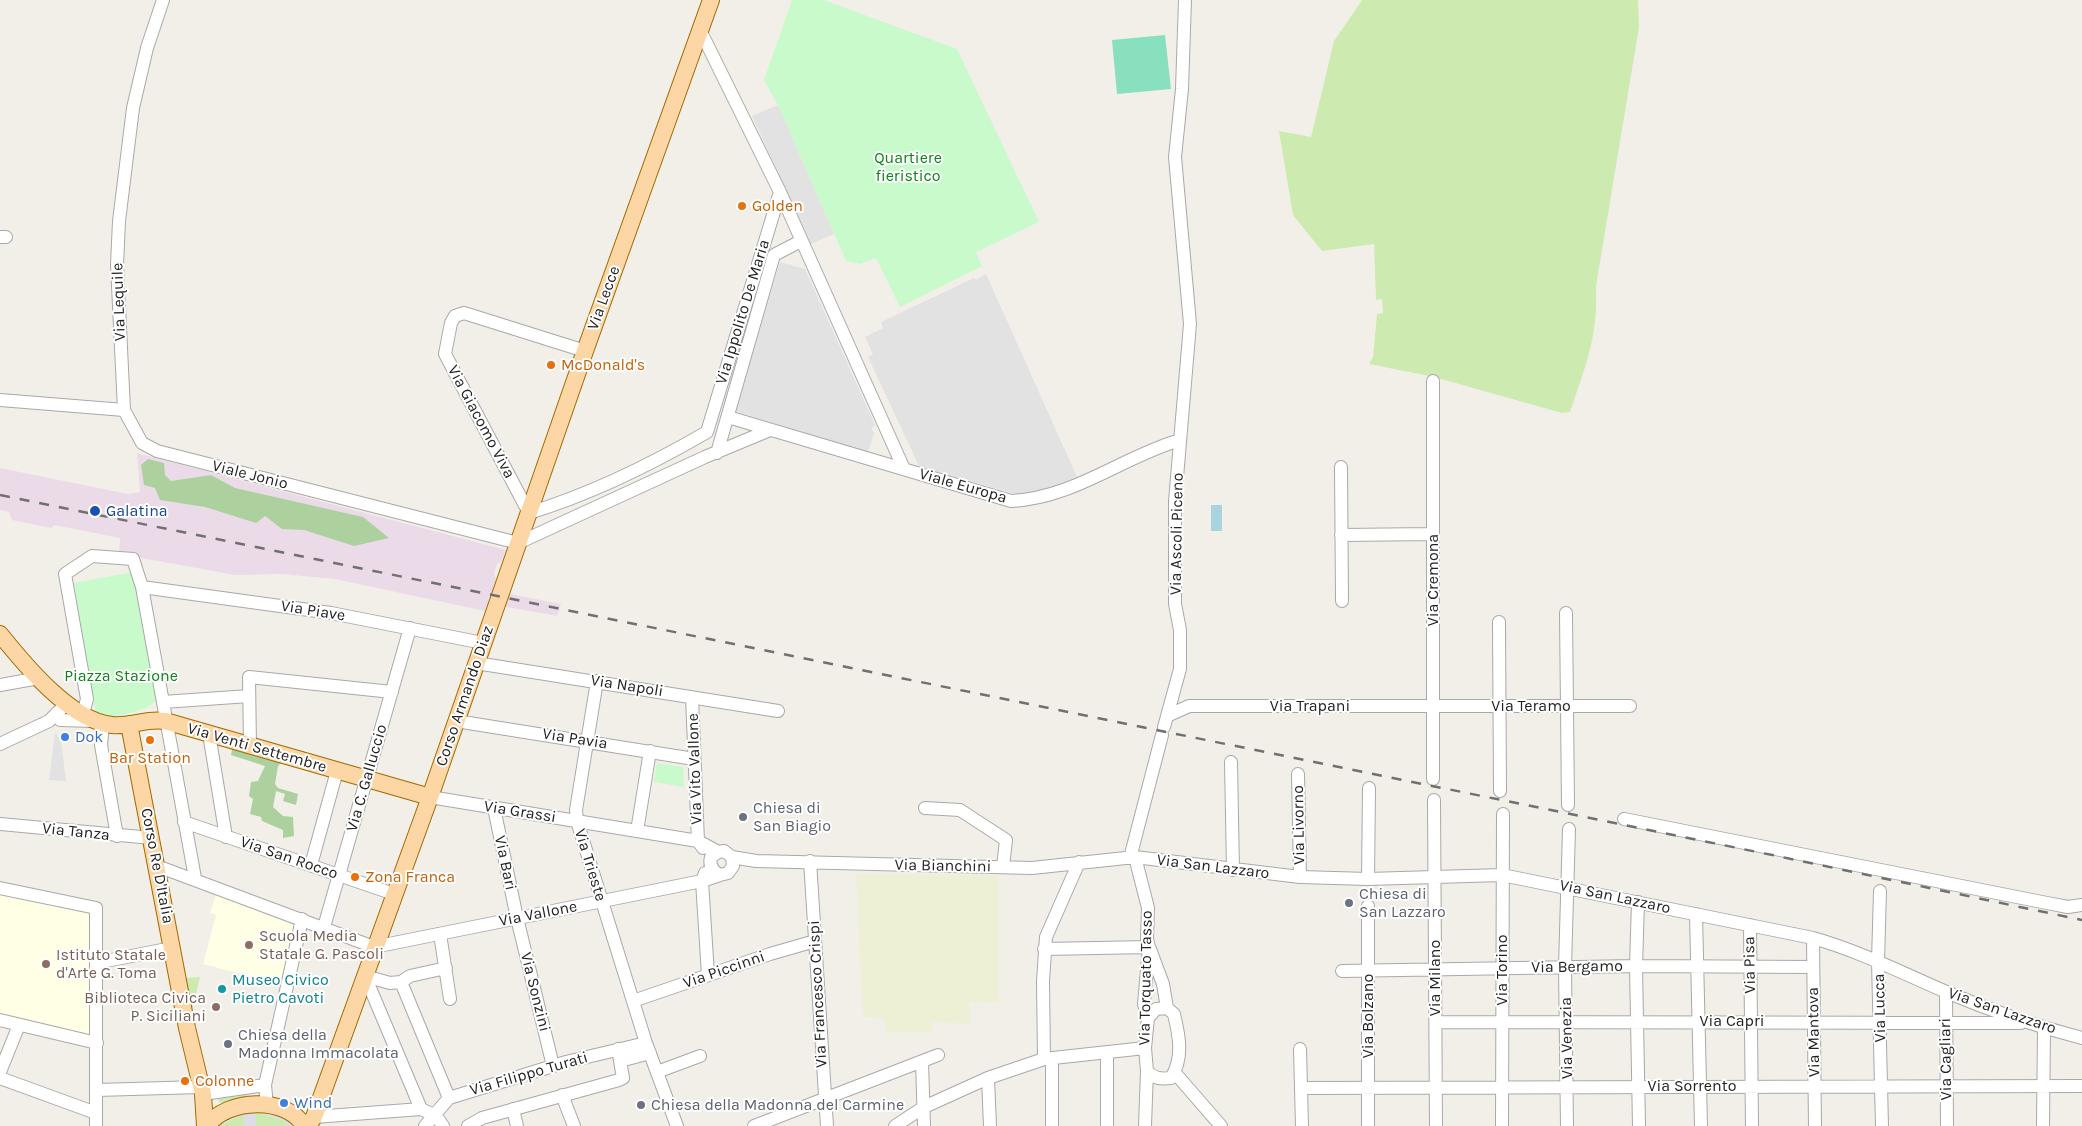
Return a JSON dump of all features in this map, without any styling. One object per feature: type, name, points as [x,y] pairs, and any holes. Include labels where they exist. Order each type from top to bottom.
[{"type":"main road","name":"Via Lecce","points":[[499,596],[711,0]]},
{"type":"main road","name":"Corso Armando Diaz","points":[[309,1123],[430,797],[499,596]]},
{"type":"main road","points":[[0,634],[39,678],[85,714]]},
{"type":"main road","name":"Via Venti Settembre","points":[[85,714],[129,724],[156,720],[165,721],[430,797]]},
{"type":"main road","name":"Corso Re D'Italia","points":[[129,724],[201,1091],[206,1126]]},
{"type":"main road","points":[[206,1126],[216,1116],[233,1107],[254,1104],[291,1114],[309,1123]]},
{"type":"street","name":"Via Lequile","points":[[124,410],[117,265],[122,194],[139,77],[163,0]]},
{"type":"street","name":"Via Ascoli Piceno","points":[[1163,731],[1177,686],[1180,669],[1180,644],[1176,604],[1175,501],[1190,324],[1175,157],[1182,89],[1185,0]]},
{"type":"street","points":[[700,30],[780,192],[904,469]]},
{"type":"street","name":"Via Ippolito De Maria","points":[[707,432],[780,192]]},
{"type":"street","name":"Via Ippolito De Maria","points":[[717,452],[774,255],[801,241]]},
{"type":"street","points":[[761,251],[774,255]]},
{"type":"street","name":"Via Giacomo Viva","points":[[529,513],[445,354],[451,323],[455,316],[464,313],[585,351]]},
{"type":"street","name":"Via Cremona","points":[[1433,381],[1433,779]]},
{"type":"street","points":[[0,400],[124,410]]},
{"type":"street","name":"Viale Jonio","points":[[124,410],[142,443],[157,451],[518,543]]},
{"type":"street","name":"Viale Europa","points":[[728,417],[1012,501],[1031,500],[1059,493],[1158,446],[1180,440]]},
{"type":"street","points":[[518,543],[717,452],[770,430]]},
{"type":"street","points":[[529,513],[557,505],[640,467],[707,432],[717,452]]},
{"type":"street","points":[[1341,467],[1342,601]]},
{"type":"street","points":[[557,505],[565,522]]},
{"type":"street","points":[[1341,535],[1433,534]]},
{"type":"street","points":[[117,836],[101,745],[85,714],[87,699],[65,574],[92,556],[133,559],[142,587],[194,878]]},
{"type":"street","name":"Via Piave","points":[[142,587],[331,613],[483,644]]},
{"type":"street","points":[[1566,613],[1568,805]]},
{"type":"street","points":[[1499,622],[1498,707],[1500,791]]},
{"type":"street","name":"Via C. Galluccio","points":[[324,928],[410,628]]},
{"type":"street","name":"Via Napoli","points":[[476,663],[778,710]]},
{"type":"street","points":[[250,746],[249,677],[392,692]]},
{"type":"street","points":[[0,684],[39,678]]},
{"type":"street","name":"Via Trieste","points":[[597,682],[576,810],[577,821],[648,1048],[677,1126]]},
{"type":"street","points":[[1177,686],[1189,706]]},
{"type":"street","points":[[163,702],[249,696]]},
{"type":"street","name":"Via Vito Vallone","points":[[692,697],[698,841]]},
{"type":"street","name":"Via Trapani","points":[[1169,715],[1189,706],[1432,707]]},
{"type":"street","name":"Via Teramo","points":[[1432,707],[1630,706]]},
{"type":"street","points":[[55,720],[85,714]]},
{"type":"street","points":[[0,744],[55,720],[85,714]]},
{"type":"street","name":"Via Pavia","points":[[456,721],[588,740],[694,759]]},
{"type":"street","name":"Via Torquato Tasso","points":[[1145,1126],[1147,1071],[1145,1048],[1148,1018],[1144,1004],[1149,947],[1147,939],[1148,908],[1132,858],[1163,731]]},
{"type":"street","points":[[209,734],[226,837]]},
{"type":"street","points":[[0,749],[12,739]]},
{"type":"street","points":[[637,832],[650,751]]},
{"type":"street","points":[[1231,762],[1233,870]]},
{"type":"street","points":[[311,866],[337,771]]},
{"type":"street","name":"Via Livorno","points":[[1298,774],[1300,877]]},
{"type":"street","points":[[1368,878],[1369,788]]},
{"type":"street","name":"Via Grassi","points":[[430,797],[698,841]]},
{"type":"street","name":"Via Milano","points":[[1434,800],[1436,1126]]},
{"type":"street","name":"Via Bari","points":[[494,808],[517,918]]},
{"type":"street","points":[[926,808],[960,810],[1006,840],[1004,867]]},
{"type":"street","name":"Via Torino","points":[[1502,1126],[1503,814]]},
{"type":"street","points":[[1624,819],[2068,907],[2082,905]]},
{"type":"street","name":"Via San Rocco","points":[[184,822],[394,894]]},
{"type":"street","name":"Via Tanza","points":[[0,824],[152,838]]},
{"type":"street","name":"Via Venezia","points":[[1567,1126],[1568,1086],[1565,967],[1569,829]]},
{"type":"street","points":[[698,841],[713,859],[716,873],[726,872],[733,866],[732,857]]},
{"type":"street","points":[[708,975],[702,881],[713,859],[729,853],[732,857],[756,861]]},
{"type":"street","name":"Via Bianchini","points":[[756,861],[1032,868],[1132,858]]},
{"type":"street","name":"Via San Lazzaro","points":[[1132,858],[1300,877],[1368,878],[1502,875],[1813,938],[1846,948],[1946,992],[2028,1023],[2082,1038]]},
{"type":"street","name":"Via Vallone","points":[[374,947],[702,881],[756,861]]},
{"type":"street","name":"Via Francesco Crispi","points":[[810,861],[827,1126]]},
{"type":"street","points":[[1052,1126],[1044,949],[1046,937],[1080,862]]},
{"type":"street","points":[[157,866],[194,878],[374,947]]},
{"type":"street","points":[[0,888],[96,908],[96,1120],[0,1078]]},
{"type":"street","name":"Via Lucca","points":[[1880,891],[1878,961],[1882,1126]]},
{"type":"street","points":[[1638,902],[1636,966],[1638,1126]]},
{"type":"street","name":"Via Bolzano","points":[[1368,906],[1368,1126]]},
{"type":"street","points":[[1696,914],[1700,1126]]},
{"type":"street","name":"Via Sonzini","points":[[517,918],[553,1066]]},
{"type":"street","points":[[267,1106],[265,1086],[302,919]]},
{"type":"street","name":"Via Pisa","points":[[1750,925],[1752,1126]]},
{"type":"street","points":[[440,934],[450,999]]},
{"type":"street","name":"Via Mantova","points":[[1813,938],[1815,1126]]},
{"type":"street","name":"Via Piccinni","points":[[633,1001],[815,941]]},
{"type":"street","points":[[1044,949],[1149,947],[1163,984],[1167,1008],[1174,1014],[1178,1032],[1179,1061],[1172,1078],[1152,1077],[1147,1071]]},
{"type":"street","points":[[96,963],[172,948]]},
{"type":"street","name":"Via Bergamo","points":[[1342,971],[1636,966],[1813,967]]},
{"type":"street","points":[[365,976],[390,983],[401,982],[410,976],[446,968]]},
{"type":"street","points":[[365,976],[421,1109],[440,1121]]},
{"type":"street","points":[[401,982],[449,1098]]},
{"type":"street","name":"Via Cagliari","points":[[1946,992],[1947,1126]]},
{"type":"street","points":[[1148,1018],[1156,1009],[1167,1008]]},
{"type":"street","points":[[0,1020],[97,1043]]},
{"type":"street","name":"Via Capri","points":[[1436,1022],[1751,1021],[2028,1023]]},
{"type":"street","points":[[0,1072],[19,1025]]},
{"type":"street","points":[[2043,1126],[2044,1028]]},
{"type":"street","name":"Via Filippo Turati","points":[[425,1126],[440,1121],[449,1098],[553,1066],[648,1048]]},
{"type":"street","points":[[895,1126],[924,1107],[988,1078],[1048,1060],[1145,1048]]},
{"type":"street","points":[[1300,1049],[1302,1126]]},
{"type":"street","points":[[1107,1053],[1107,1126]]},
{"type":"street","points":[[468,1126],[482,1118],[619,1080],[623,1078],[619,1055]]},
{"type":"street","points":[[754,1126],[938,1055]]},
{"type":"street","points":[[657,1072],[700,1056]]},
{"type":"street","points":[[922,1062],[924,1126]]},
{"type":"street","points":[[1175,1072],[1221,1126]]},
{"type":"street","points":[[988,1078],[990,1126]]},
{"type":"street","points":[[97,1090],[201,1091],[265,1086]]},
{"type":"street","name":"Via Sorrento","points":[[1302,1088],[2082,1086]]},
{"type":"street","points":[[562,1095],[574,1126]]},
{"type":"street","points":[[309,1123],[421,1109]]},
{"type":"street","points":[[513,1109],[517,1126]]},
{"type":"shaded area","points":[[778,105],[834,234],[811,244],[752,116]]},
{"type":"shaded area","points":[[780,262],[805,269],[875,425],[871,428],[874,433],[868,452],[735,411]]},
{"type":"shaded area","points":[[986,274],[1077,477],[1054,487],[1019,495],[919,466],[868,357],[873,354],[865,337],[883,328],[881,322]]},
{"type":"shaded area","points":[[137,453],[506,550],[501,562],[497,564],[494,574],[497,581],[493,588],[495,591],[561,604],[557,616],[502,606],[502,603],[489,601],[485,611],[335,579],[282,574],[235,575],[119,554],[120,538],[54,525],[51,528],[12,520],[9,512],[0,510],[0,468],[128,494],[140,492]]},
{"type":"shaded area","points":[[55,733],[61,740],[66,781],[49,780]]},
{"type":"shaded area","points":[[856,874],[999,875],[999,1003],[969,1002],[970,1024],[932,1022],[932,1032],[886,1032],[884,1018],[863,1017]]},
{"type":"shaded area","name":"Istituto Statale d'Arte G. Toma","points":[[0,894],[91,914],[92,1033],[89,1036],[0,1014]]},
{"type":"shaded area","name":"Scuola Media Statale G. Pascoli","points":[[216,895],[294,925],[280,984],[203,964],[216,915],[210,913]]},
{"type":"shaded area","points":[[244,1109],[283,1116],[293,1126],[286,1126],[286,1121],[256,1112],[256,1126],[244,1126],[243,1114],[219,1124]]},
{"type":"green space","name":"Quartiere fieristico","points":[[792,0],[824,0],[957,49],[1039,222],[976,252],[982,266],[900,307],[876,258],[860,264],[846,261],[778,105],[764,80]]},
{"type":"green space","points":[[1362,0],[1638,0],[1639,27],[1596,286],[1593,336],[1586,365],[1570,412],[1562,413],[1434,377],[1369,364],[1373,357],[1377,314],[1383,313],[1382,299],[1376,300],[1374,244],[1322,251],[1293,215],[1279,131],[1311,137],[1334,41]]},
{"type":"green space","points":[[1165,35],[1171,89],[1117,94],[1112,40]]},
{"type":"green space","points":[[148,459],[164,463],[165,475],[171,481],[211,475],[235,488],[363,517],[389,538],[354,546],[304,530],[282,529],[265,516],[256,523],[205,507],[160,500],[155,488],[144,485],[141,465]]},
{"type":"green space","name":"Piazza Stazione","points":[[133,572],[157,700],[146,708],[128,714],[96,715],[74,583]]},
{"type":"green space","points":[[232,749],[282,762],[278,766],[275,784],[278,788],[298,794],[296,805],[283,801],[285,794],[276,791],[273,807],[283,816],[293,817],[294,836],[283,838],[283,830],[262,821],[261,817],[250,814],[253,799],[249,796],[251,782],[258,781],[265,766],[231,755]]},
{"type":"green space","points":[[657,763],[683,767],[684,787],[654,782]]},
{"type":"green space","points":[[200,977],[192,1011],[186,978]]},
{"type":"green space","points":[[247,1093],[247,1099],[221,1103],[217,1099],[218,1096]]},
{"type":"green space","points":[[255,1112],[286,1121],[286,1126],[256,1126]]},
{"type":"green space","points":[[244,1114],[244,1126],[217,1126]]},
{"type":"water","points":[[1211,505],[1222,505],[1222,531],[1211,531]]},
{"type":"railway","points":[[0,495],[1777,856],[2082,920]]},
{"type":"place","name":"Golden","points":[[742,206]]},
{"type":"place","name":"McDonald's","points":[[551,365]]},
{"type":"place","name":"Galatina","points":[[95,511]]},
{"type":"place","name":"Dok","points":[[65,737]]},
{"type":"place","name":"Bar Station","points":[[150,740]]},
{"type":"place","name":"Chiesa di San Biagio","points":[[743,817]]},
{"type":"place","name":"Zona Franca","points":[[355,877]]},
{"type":"place","name":"Chiesa di San Lazzaro","points":[[1349,903]]},
{"type":"place","name":"Scuola Media Statale G. Pascoli","points":[[249,945]]},
{"type":"place","name":"Istituto Statale d'Arte G. Toma","points":[[46,964]]},
{"type":"place","name":"Museo Civico Pietro Cavoti","points":[[222,989]]},
{"type":"place","name":"Biblioteca Civica P. Siciliani","points":[[216,1007]]},
{"type":"place","name":"Chiesa della Madonna Immacolata","points":[[228,1044]]},
{"type":"place","name":"Colonne","points":[[185,1081]]},
{"type":"place","name":"Wind","points":[[284,1103]]},
{"type":"place","name":"Chiesa della Madonna del Carmine","points":[[641,1105]]}]
